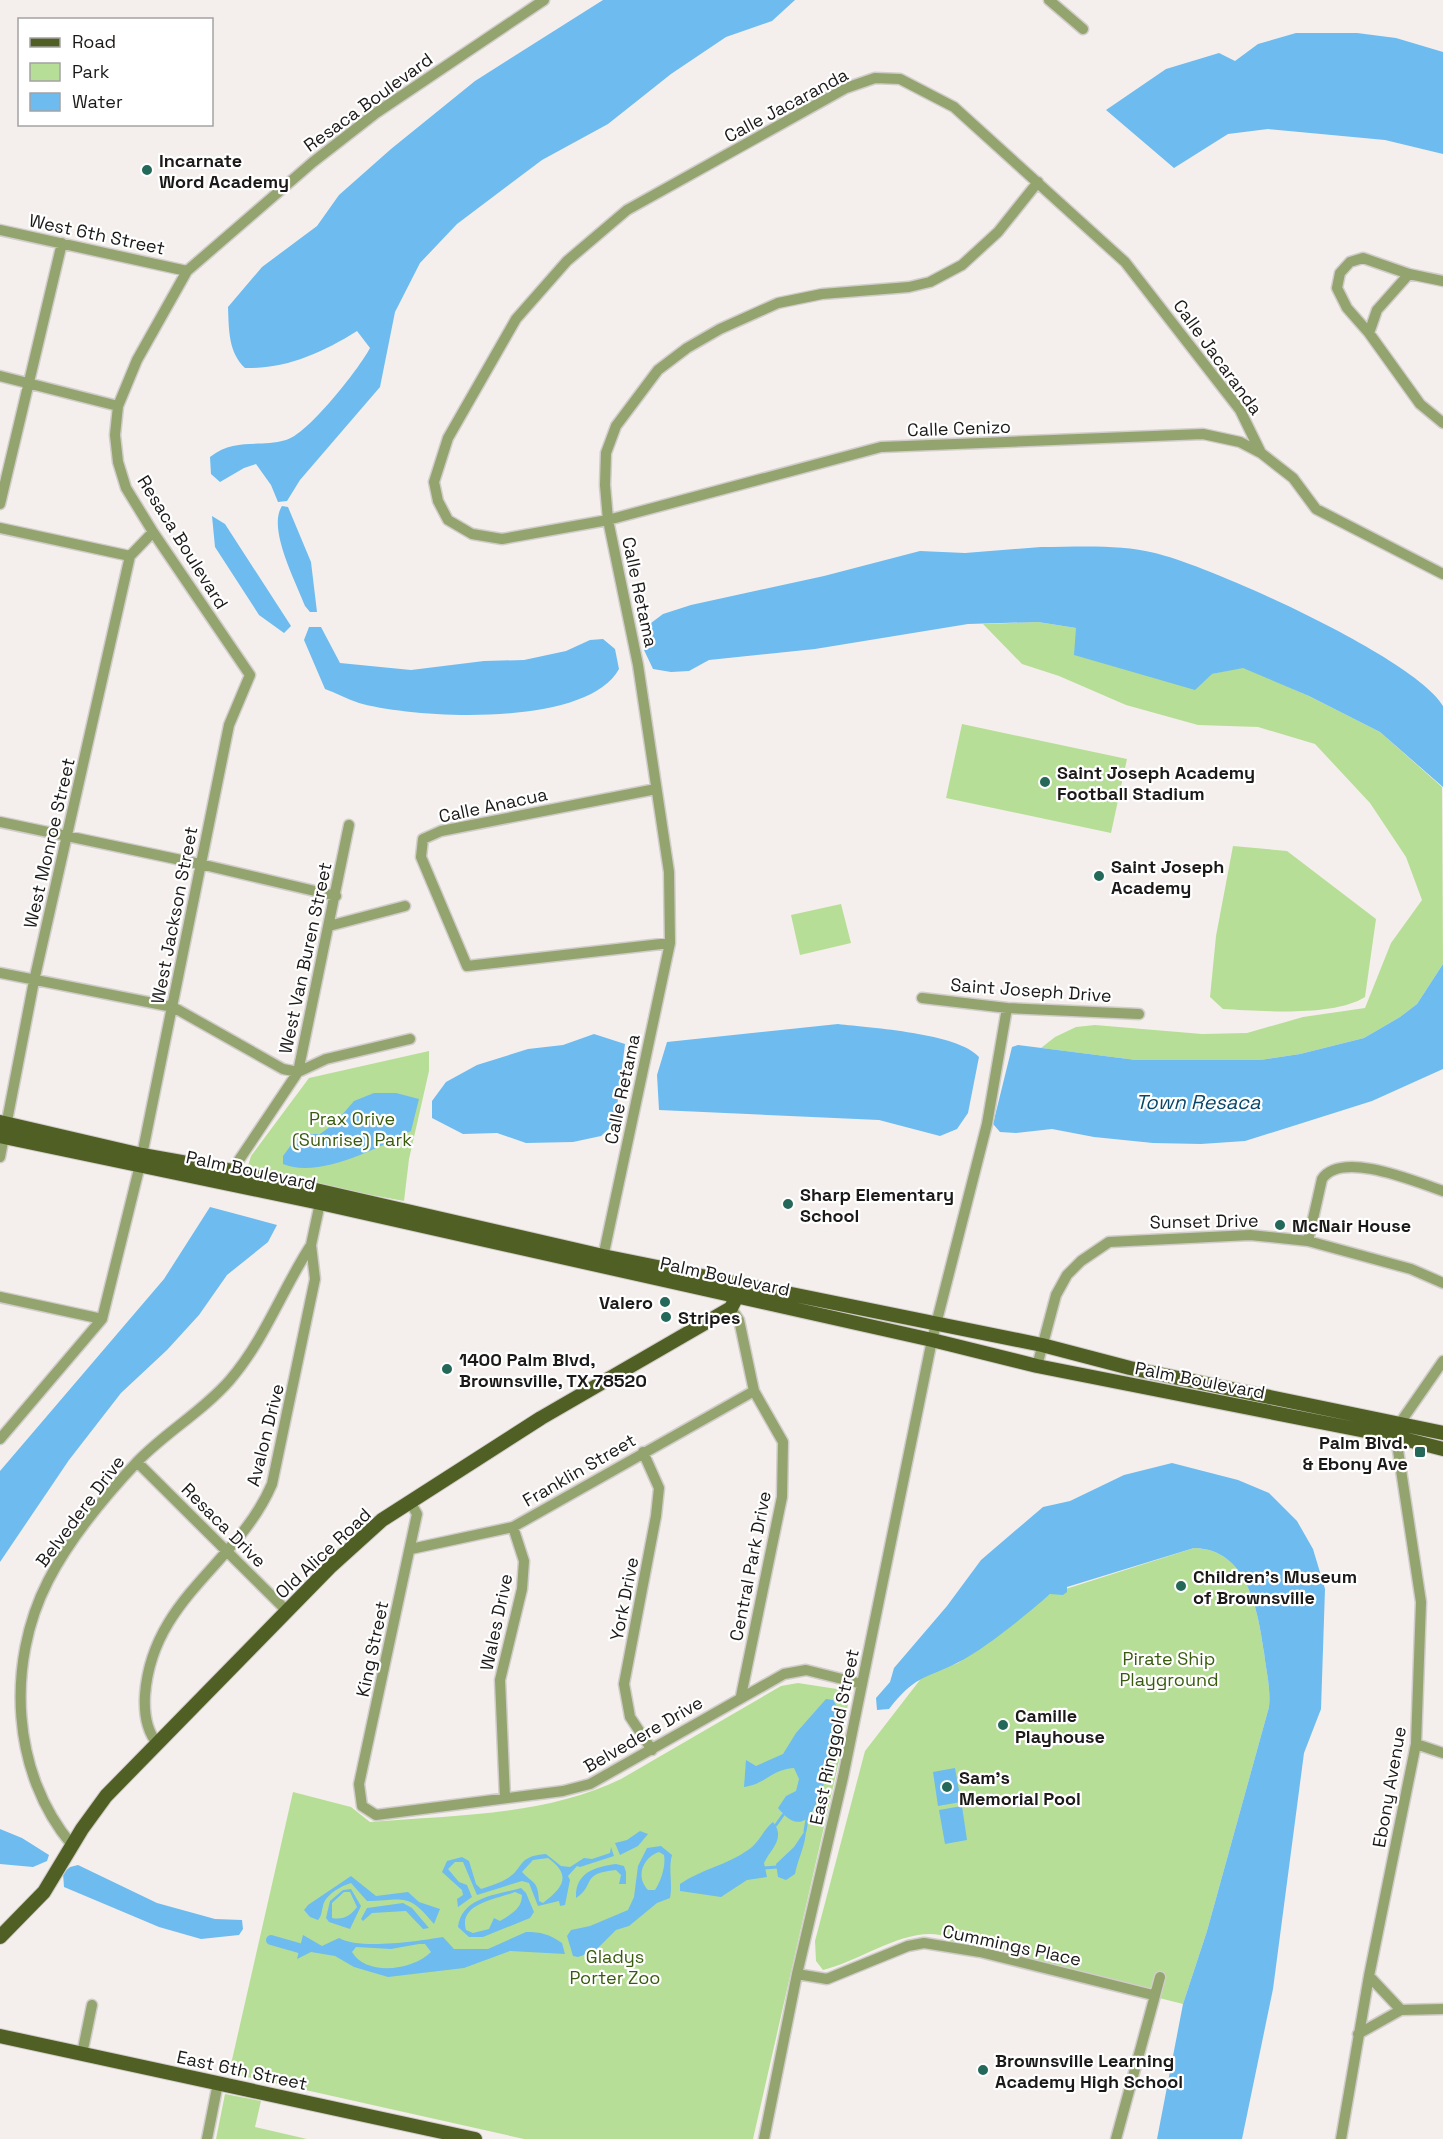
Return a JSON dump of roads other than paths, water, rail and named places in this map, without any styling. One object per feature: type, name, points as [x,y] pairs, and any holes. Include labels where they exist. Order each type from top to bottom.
[{"type":"main road","name":"Palm Boulevard","points":[[2,1130],[141,1160],[224,1184],[602,1262],[736,1281],[1042,1345],[1130,1368],[1443,1433]]},
{"type":"main road","name":"Palm Boulevard","points":[[141,1160],[232,1171],[602,1262],[734,1302],[932,1340],[1037,1366],[1396,1437],[1443,1449]]},
{"type":"main road","points":[[734,1302],[736,1281]]},
{"type":"main road","name":"Old Alice Road","points":[[0,1937],[44,1892],[72,1845],[106,1796],[357,1540],[410,1502],[541,1418],[734,1302]]},
{"type":"main road","name":"East 6th Street","points":[[0,2036],[476,2139]]},
{"type":"street","name":"Resaca Boulevard","points":[[250,675],[153,532],[126,488],[118,462],[115,435],[118,406],[137,360],[187,271],[313,162],[376,113],[544,0]]},
{"type":"street","points":[[1049,0],[1083,29]]},
{"type":"street","name":"Calle Jacaranda","points":[[448,520],[438,501],[434,482],[448,438],[475,387],[516,319],[567,261],[627,210],[846,88],[875,78],[900,79],[954,106],[1125,262],[1157,300],[1240,410],[1261,453]]},
{"type":"street","name":"Calle Retama","points":[[602,1262],[670,944],[669,872],[657,789],[638,665],[608,520],[605,485],[606,453],[615,426],[658,370],[687,348],[720,329],[778,303],[822,294],[889,290],[930,282],[962,265],[998,232],[1038,182]]},
{"type":"street","name":"West 6th Street","points":[[0,230],[187,271]]},
{"type":"street","points":[[0,504],[62,243]]},
{"type":"street","points":[[1443,281],[1408,274],[1363,258],[1350,262],[1340,273],[1337,288],[1347,308],[1369,333],[1420,404],[1443,423]]},
{"type":"street","points":[[1369,333],[1377,310],[1408,274]]},
{"type":"street","points":[[0,376],[29,381],[118,406]]},
{"type":"street","name":"Calle Cenizo","points":[[448,520],[472,534],[502,539],[608,520],[881,447],[1203,434],[1240,442],[1261,453],[1293,478],[1316,509],[1443,574]]},
{"type":"street","points":[[0,528],[130,556],[153,532]]},
{"type":"street","name":"West Monroe Street","points":[[0,1157],[2,1130],[34,981],[130,556]]},
{"type":"street","name":"West Jackson Street","points":[[102,1319],[141,1160],[229,725],[250,675]]},
{"type":"street","name":"Calle Anacua","points":[[657,789],[441,831],[423,839],[422,857],[467,966],[670,944]]},
{"type":"street","points":[[0,822],[200,864],[336,896]]},
{"type":"street","name":"West Van Buren Street","points":[[224,1184],[298,1072],[350,825]]},
{"type":"street","points":[[329,926],[405,906]]},
{"type":"street","points":[[0,973],[173,1007],[283,1069],[298,1072],[326,1059],[410,1039]]},
{"type":"street","name":"Saint Joseph Drive","points":[[922,998],[1007,1008],[1138,1014]]},
{"type":"street","name":"East Ringgold Street","points":[[764,2139],[797,1974],[862,1684],[932,1340],[938,1324],[987,1124],[1007,1008]]},
{"type":"street","points":[[1308,1241],[1322,1179],[1327,1172],[1335,1168],[1348,1166],[1385,1172],[1443,1191]]},
{"type":"street","name":"Avalon Drive","points":[[157,1743],[151,1737],[144,1702],[146,1678],[155,1649],[170,1620],[191,1590],[251,1524],[263,1506],[272,1484],[315,1279],[311,1245],[320,1203]]},
{"type":"street","name":"Sunset Drive","points":[[1037,1366],[1056,1295],[1067,1275],[1109,1242],[1250,1235],[1308,1241],[1411,1269],[1443,1283]]},
{"type":"street","name":"Belvedere Drive","points":[[72,1845],[46,1805],[26,1756],[21,1722],[20,1675],[35,1613],[49,1580],[77,1537],[137,1462],[229,1381],[263,1336],[294,1270],[311,1245]]},
{"type":"street","points":[[0,1297],[102,1319],[0,1439]]},
{"type":"street","name":"Central Park Drive","points":[[734,1302],[754,1391],[783,1442],[782,1497],[741,1696]]},
{"type":"street","points":[[1396,1437],[1400,1423],[1443,1361]]},
{"type":"street","name":"Franklin Street","points":[[411,1549],[513,1527],[754,1391]]},
{"type":"street","name":"Ebony Avenue","points":[[1341,2139],[1369,1976],[1416,1744],[1421,1602],[1396,1437]]},
{"type":"street","name":"York Drive","points":[[643,1452],[659,1488],[656,1516],[624,1684],[630,1717],[652,1750]]},
{"type":"street","name":"Resaca Drive","points":[[137,1462],[287,1611]]},
{"type":"street","name":"King Street","points":[[362,1806],[358,1784],[417,1514],[410,1502]]},
{"type":"street","name":"Wales Drive","points":[[505,1798],[500,1680],[522,1589],[524,1561],[513,1527]]},
{"type":"street","name":"Belvedere Drive","points":[[362,1806],[376,1815],[563,1791],[591,1784],[741,1696],[784,1674],[806,1670],[862,1684]]},
{"type":"street","points":[[1416,1744],[1443,1753]]},
{"type":"street","name":"Cummings Place","points":[[797,1974],[818,1979],[835,1977],[908,1946],[924,1943],[980,1952],[1153,1995]]},
{"type":"street","points":[[1369,1976],[1401,2010]]},
{"type":"street","points":[[1116,2139],[1153,1995],[1160,1977]]},
{"type":"street","points":[[82,2054],[92,2005]]},
{"type":"street","points":[[1358,2034],[1401,2010],[1443,2009]]},
{"type":"street","points":[[207,2139],[218,2083]]},
{"type":"water","points":[[603,0],[795,0],[772,21],[726,37],[671,74],[608,124],[542,160],[457,224],[420,263],[395,312],[380,387],[300,480],[287,501],[278,502],[271,485],[256,464],[220,482],[211,474],[210,457],[228,447],[276,442],[295,435],[332,400],[370,348],[357,331],[317,353],[289,363],[245,368],[239,362],[232,347],[228,307],[262,267],[317,226],[339,195],[391,149],[475,81]]},
{"type":"water","points":[[1296,33],[1357,33],[1396,38],[1443,52],[1443,154],[1385,140],[1268,129],[1228,134],[1174,168],[1106,110],[1166,69],[1219,53],[1235,61],[1258,44]]},
{"type":"water","points":[[282,506],[288,507],[311,562],[317,612],[310,612],[305,606],[284,555],[278,528],[278,516]]},
{"type":"water","points":[[212,516],[225,524],[291,626],[284,633],[259,615],[215,547]]},
{"type":"water","points":[[1041,547],[1113,547],[1155,553],[1221,576],[1355,640],[1425,686],[1443,706],[1443,787],[1380,732],[1309,696],[1243,668],[1212,674],[1195,690],[1074,655],[1076,628],[1038,622],[968,624],[815,649],[709,660],[689,671],[671,672],[653,669],[644,650],[647,626],[663,614],[691,605],[824,576],[920,551],[965,553]]},
{"type":"water","points":[[309,627],[321,627],[340,663],[411,670],[484,661],[524,660],[566,651],[590,640],[603,639],[615,649],[619,669],[601,688],[573,701],[538,710],[458,715],[385,709],[359,703],[325,689],[304,640]]},
{"type":"water","name":"Town Resaca","points":[[1443,964],[1443,1069],[1372,1101],[1245,1141],[1201,1144],[1153,1143],[1094,1137],[1052,1129],[1016,1133],[1000,1132],[993,1124],[1012,1047],[1018,1045],[1136,1060],[1260,1060],[1300,1054],[1364,1038],[1400,1017],[1417,1004]]},
{"type":"water","points":[[838,1024],[934,1037],[953,1042],[979,1057],[968,1113],[957,1129],[940,1136],[879,1120],[659,1110],[657,1075],[667,1042]]},
{"type":"water","points":[[594,1034],[625,1044],[615,1123],[601,1136],[573,1142],[526,1143],[497,1133],[463,1134],[432,1118],[432,1101],[446,1082],[477,1065],[528,1049],[563,1045]]},
{"type":"water","points":[[374,1093],[396,1093],[419,1099],[411,1131],[365,1153],[330,1165],[297,1168],[283,1164],[283,1156],[294,1141],[310,1134],[320,1134],[335,1123],[354,1101]]},
{"type":"water","points":[[210,1207],[277,1225],[268,1242],[227,1275],[199,1315],[167,1350],[121,1393],[69,1460],[0,1562],[0,1471],[164,1279]]},
{"type":"water","points":[[1172,1463],[1238,1480],[1269,1493],[1297,1521],[1313,1549],[1325,1589],[1321,1709],[1304,1753],[1273,1989],[1242,2139],[1157,2139],[1183,2004],[1207,1931],[1269,1707],[1268,1680],[1258,1619],[1247,1585],[1238,1571],[1227,1559],[1212,1551],[1194,1548],[1067,1587],[1067,1592],[1063,1595],[1050,1594],[1005,1631],[968,1657],[913,1684],[889,1709],[877,1710],[876,1698],[890,1682],[894,1668],[947,1606],[981,1560],[1043,1507],[1070,1501],[1124,1475]]},
{"type":"water","points":[[826,1699],[833,1700],[838,1712],[836,1736],[828,1770],[811,1814],[801,1822],[793,1821],[778,1808],[786,1796],[796,1791],[799,1779],[794,1768],[780,1771],[758,1783],[744,1787],[746,1760],[756,1766],[783,1754],[796,1733]]},
{"type":"water","name":"Sam's Memorial Pool","points":[[955,1768],[961,1802],[938,1806],[933,1772]]},
{"type":"water","name":"Sam's Memorial Pool","points":[[962,1806],[967,1840],[945,1844],[939,1810]]},
{"type":"water","points":[[773,1822],[777,1828],[778,1838],[764,1863],[767,1877],[747,1880],[721,1897],[680,1891],[680,1884],[688,1879],[732,1860],[748,1850]]},
{"type":"water","points":[[0,1829],[22,1838],[49,1855],[47,1861],[33,1867],[0,1864]]},
{"type":"water","points":[[806,1829],[805,1841],[795,1874],[786,1880],[778,1877],[776,1864],[794,1847]]},
{"type":"water","points":[[640,1831],[648,1834],[638,1846],[620,1855],[615,1843],[627,1840]]},
{"type":"water","points":[[661,1846],[672,1855],[670,1898],[657,1903],[629,1926],[616,1930],[595,1951],[578,1957],[573,1956],[567,1936],[571,1930],[590,1926],[628,1910],[634,1897],[638,1866],[647,1848]],"holes":[[[659,1852],[664,1855],[664,1869],[659,1882],[655,1890],[648,1890],[642,1879],[645,1863]]]},
{"type":"water","points":[[611,1847],[614,1856],[577,1866],[568,1876],[570,1880],[565,1905],[560,1906],[559,1901],[538,1906],[529,1883],[522,1881],[477,1895],[463,1862],[455,1862],[448,1869],[459,1882],[467,1885],[472,1897],[458,1907],[457,1899],[463,1895],[462,1890],[442,1872],[447,1861],[462,1857],[469,1861],[476,1884],[481,1889],[508,1878],[525,1860],[537,1855],[546,1854],[561,1866],[570,1867],[584,1858],[592,1859],[610,1853]],"holes":[[[548,1858],[556,1864],[562,1876],[562,1882],[560,1887],[543,1903],[539,1901],[534,1883],[522,1872],[533,1860]]]},
{"type":"water","points":[[616,1864],[624,1866],[626,1884],[619,1884],[621,1875],[616,1870],[597,1874],[576,1898],[582,1877],[593,1869]]},
{"type":"water","points":[[78,1865],[157,1903],[215,1919],[242,1920],[243,1929],[239,1935],[201,1939],[159,1927],[64,1887],[63,1873],[70,1867]]},
{"type":"water","points":[[351,1876],[376,1896],[408,1892],[419,1902],[440,1909],[434,1924],[411,1902],[398,1899],[367,1901],[351,1883],[338,1889],[327,1898],[318,1920],[310,1917],[304,1910]]},
{"type":"water","points":[[521,1888],[526,1893],[534,1912],[530,1918],[483,1937],[469,1937],[458,1927],[466,1909],[473,1903]],"holes":[[[515,1892],[522,1895],[522,1900],[515,1911],[500,1921],[494,1918],[489,1929],[473,1933],[466,1930],[465,1921],[474,1908]]]},
{"type":"water","points":[[351,1889],[361,1906],[350,1929],[329,1922],[326,1918],[330,1901],[343,1890]],"holes":[[[344,1892],[350,1892],[357,1907],[346,1917],[332,1918],[332,1903]]]},
{"type":"water","points":[[403,1903],[412,1908],[429,1928],[423,1929],[406,1911],[372,1913],[363,1921],[361,1919],[367,1908]]},
{"type":"water","points":[[526,1932],[531,1932],[545,1934],[562,1943],[565,1954],[510,1951],[464,1968],[388,1977],[354,1967],[335,1956],[311,1952],[297,1959],[303,1935],[322,1946],[339,1938],[348,1942],[374,1944],[443,1937],[454,1949],[488,1949]],"holes":[[[425,1944],[431,1952],[402,1967],[379,1968],[368,1965],[352,1952],[356,1947],[391,1949]]]},
{"type":"waterway","points":[[805,1831],[808,1814]]},
{"type":"waterway","points":[[776,1825],[783,1815]]},
{"type":"waterway","points":[[764,1868],[777,1867]]},
{"type":"waterway","points":[[271,1940],[299,1948]]},
{"type":"place","name":"Incarnate Word Academy","points":[[147,170]]},
{"type":"place","name":"Saint Joseph Academy Football Stadium","points":[[1045,782]]},
{"type":"place","name":"Saint Joseph Academy","points":[[1099,876]]},
{"type":"place","name":"Sharp Elementary School","points":[[788,1204]]},
{"type":"place","name":"McNair House","points":[[1280,1225]]},
{"type":"place","name":"Valero","points":[[665,1302]]},
{"type":"place","name":"Stripes","points":[[666,1317]]},
{"type":"place","name":"1400 Palm Blvd, Brownsville, TX 78520","points":[[447,1369]]},
{"type":"place","name":"Palm Blvd. & Ebony Ave","points":[[1420,1452]]},
{"type":"place","name":"Children’s Museum of Brownsville","points":[[1181,1586]]},
{"type":"place","name":"Camille Playhouse","points":[[1003,1725]]},
{"type":"place","name":"Sam's Memorial Pool","points":[[947,1787]]},
{"type":"place","name":"Brownsville Learning Academy High School","points":[[983,2070]]},
{"type":"park label","name":"Prax Orive (Sunrise) Park","points":[[352,1128]]},
{"type":"park label","name":"Pirate Ship Playground","points":[[1169,1668]]},
{"type":"park label","name":"Gladys Porter Zoo","points":[[615,1966]]}]
